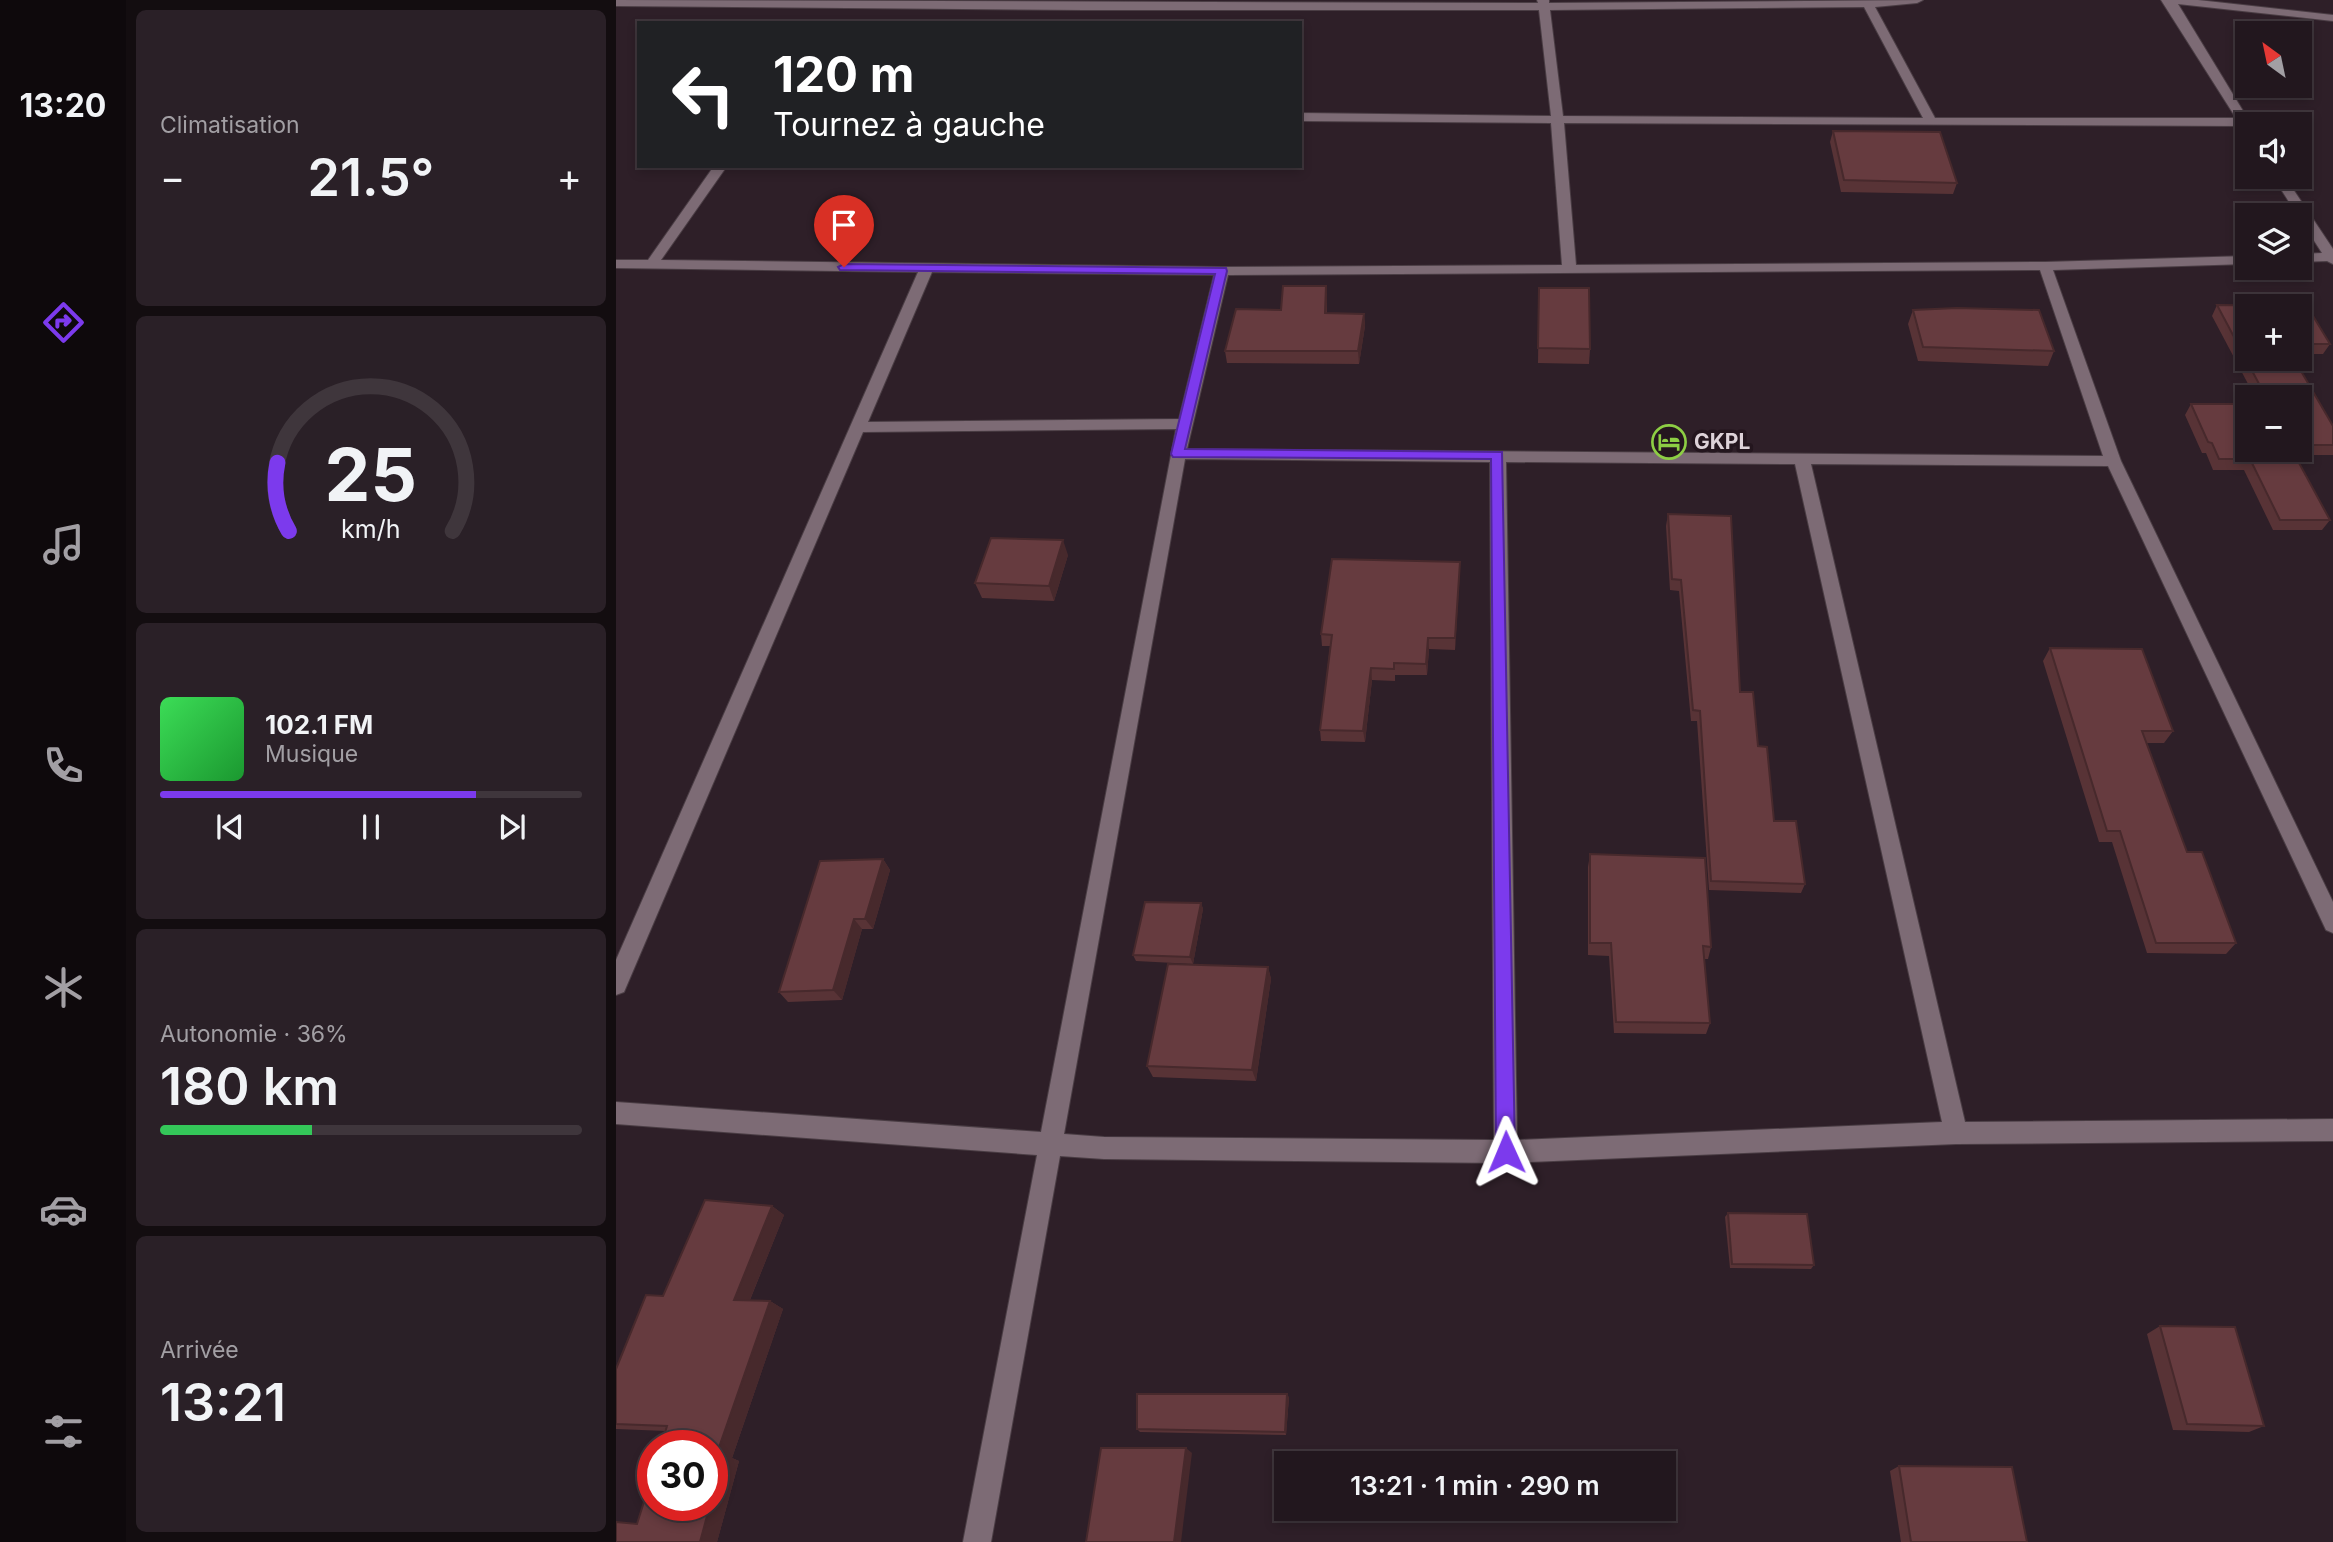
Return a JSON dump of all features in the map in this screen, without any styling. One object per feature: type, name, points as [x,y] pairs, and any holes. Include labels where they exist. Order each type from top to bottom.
[{"type":"street","points":[[616,3],[827,7],[1917,0]]},
{"type":"street","points":[[2169,0],[2333,18]]},
{"type":"street","points":[[2169,0],[2237,112]]},
{"type":"street","points":[[1867,2],[1931,122]]},
{"type":"street","points":[[1543,3],[1558,118],[1569,269]]},
{"type":"street","points":[[1302,117],[2235,125]]},
{"type":"street","points":[[652,264],[720,168]]},
{"type":"street","points":[[2287,189],[2332,258]]},
{"type":"street","points":[[2312,258],[2332,258]]},
{"type":"street","points":[[616,264],[1222,271],[2045,267],[2235,260]]},
{"type":"street","points":[[2045,267],[2113,461],[2333,925]]},
{"type":"street","points":[[616,985],[926,269]]},
{"type":"street","points":[[977,1542],[1178,454],[1222,271]]},
{"type":"street","points":[[858,427],[1184,424]]},
{"type":"street","points":[[1178,454],[2113,461]]},
{"type":"street","points":[[1498,455],[1506,1152]]},
{"type":"street","points":[[1802,458],[1956,1133]]},
{"type":"street","points":[[616,1113],[1104,1147],[1506,1152],[1956,1133],[2333,1130]]},
{"type":"building","points":[[1833,131],[1940,132],[1957,183],[1844,180]]},
{"type":"building","points":[[1283,286],[1326,286],[1325,313],[1364,314],[1358,351],[1225,351],[1236,309],[1281,310]]},
{"type":"building","points":[[1539,288],[1589,288],[1590,349],[1538,348]]},
{"type":"building","points":[[2217,305],[2235,305],[2235,339]]},
{"type":"building","points":[[1913,310],[2039,310],[2054,351],[1923,347]]},
{"type":"building","points":[[2312,314],[2330,344],[2312,344]]},
{"type":"building","points":[[2252,371],[2301,371],[2309,385],[2260,385]]},
{"type":"building","points":[[2312,390],[2333,426],[2333,445],[2312,445]]},
{"type":"building","points":[[2191,404],[2235,404],[2235,459],[2219,459],[2212,443],[2208,442]]},
{"type":"building","points":[[2251,462],[2299,462],[2330,520],[2280,520]]},
{"type":"building","points":[[1668,514],[1731,516],[1740,692],[1753,692],[1758,746],[1767,747],[1774,821],[1796,821],[1805,884],[1711,881],[1700,711],[1693,710],[1681,580],[1672,579]]},
{"type":"building","points":[[991,538],[1063,540],[1049,586],[975,583]]},
{"type":"building","points":[[1332,559],[1460,562],[1455,638],[1428,638],[1426,664],[1394,663],[1394,669],[1371,668],[1363,731],[1320,730],[1332,635],[1321,634]]},
{"type":"building","points":[[2050,648],[2142,649],[2173,731],[2142,731],[2187,852],[2202,852],[2236,943],[2156,943],[2120,831],[2107,831]]},
{"type":"building","points":[[1590,854],[1705,858],[1711,947],[1703,946],[1710,1023],[1616,1022],[1611,943],[1590,943]]},
{"type":"building","points":[[883,859],[865,919],[854,919],[833,990],[779,992],[820,861]]},
{"type":"building","points":[[1145,902],[1201,903],[1190,957],[1133,955]]},
{"type":"building","points":[[1168,964],[1268,967],[1252,1070],[1147,1066]]},
{"type":"building","points":[[705,1200],[772,1206],[734,1300],[770,1301],[725,1430],[666,1430],[667,1426],[616,1424],[616,1369],[646,1295],[663,1296]]},
{"type":"building","points":[[1728,1213],[1807,1214],[1814,1265],[1732,1264]]},
{"type":"building","points":[[2160,1326],[2235,1327],[2264,1426],[2187,1424]]},
{"type":"building","points":[[1137,1394],[1287,1394],[1285,1432],[1137,1429]]},
{"type":"building","points":[[1101,1448],[1186,1448],[1174,1542],[1086,1542]]},
{"type":"building","points":[[1899,1466],[2012,1467],[2027,1542],[1911,1542]]},
{"type":"building","points":[[638,1521],[706,1521],[700,1542],[616,1542],[616,1522],[637,1524]]},
{"type":"place","name":"GKPL","points":[[1669,442]]},
{"type":"route","points":[[844,267],[1222,271],[1178,454],[1498,455],[1506,1152]]}]
